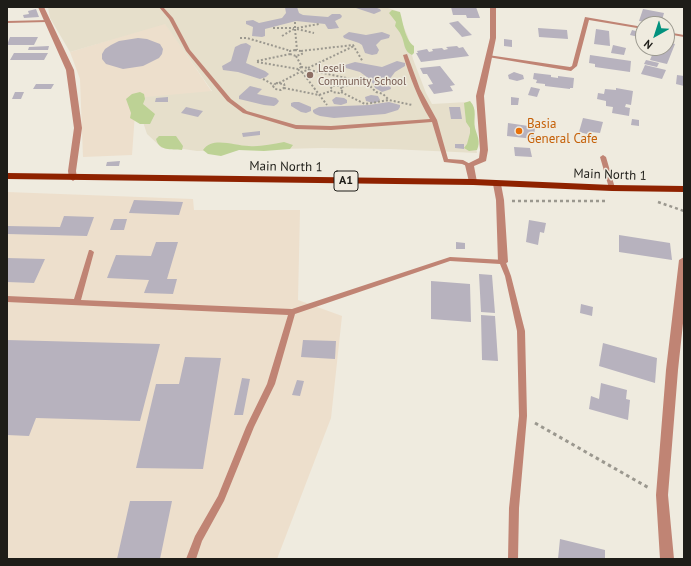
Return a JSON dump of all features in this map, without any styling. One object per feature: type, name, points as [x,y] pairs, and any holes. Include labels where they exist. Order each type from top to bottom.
[{"type":"main road","name":"Main North 1","points":[[7,176],[472,182],[612,188],[684,189]]},
{"type":"street","points":[[41,7],[70,70],[78,128],[72,171],[73,178]]},
{"type":"street","points":[[472,182],[470,165],[483,159],[484,150],[480,96],[493,38],[493,7]]},
{"type":"street","points":[[497,184],[500,200],[503,262]]},
{"type":"street","points":[[667,559],[662,495],[672,370],[684,260]]},
{"type":"lane","points":[[160,7],[171,18],[192,55],[229,100],[245,112],[296,127],[331,128],[434,120]]},
{"type":"lane","points":[[488,56],[571,69],[574,66],[587,18],[635,27]]},
{"type":"lane","points":[[7,22],[47,21]]},
{"type":"lane","points":[[405,55],[412,78],[434,120],[446,161],[463,162],[470,165]]},
{"type":"lane","points":[[603,157],[612,188]]},
{"type":"lane","points":[[76,303],[91,252]]},
{"type":"lane","points":[[7,299],[292,312],[450,259],[503,262],[508,276],[521,331],[522,416],[514,508],[513,559]]},
{"type":"lane","points":[[191,559],[198,539],[221,498],[250,427],[271,384],[292,312]]},
{"type":"path","points":[[295,22],[297,50]]},
{"type":"path","points":[[282,36],[295,29],[319,24]]},
{"type":"path","points":[[273,28],[295,29],[314,33]]},
{"type":"path","points":[[240,38],[247,38],[291,51],[354,46]]},
{"type":"path","points":[[354,46],[363,62]]},
{"type":"path","points":[[274,85],[354,46]]},
{"type":"path","points":[[301,51],[302,54],[296,56],[290,54],[256,62],[300,71],[327,105]]},
{"type":"path","points":[[296,56],[302,67],[360,81],[364,80],[376,92],[383,94],[390,100]]},
{"type":"path","points":[[300,71],[302,67]]},
{"type":"path","points":[[263,79],[274,85],[273,86],[275,89],[281,90],[284,88],[319,95],[330,91],[336,93],[341,92],[365,104],[390,100],[427,108]]},
{"type":"path","points":[[330,91],[333,86],[342,87],[360,81]]},
{"type":"path","points":[[279,83],[284,84],[286,86],[284,88]]},
{"type":"path","points":[[341,92],[343,90],[342,87]]},
{"type":"path","points":[[500,200],[613,202]]},
{"type":"path","points":[[651,202],[658,202],[684,211]]},
{"type":"path","points":[[522,416],[662,495]]},
{"type":"shaded area","name":"Leseli Community School","points":[[48,7],[385,7],[397,11],[408,37],[413,59],[426,93],[432,104],[468,102],[477,153],[390,149],[322,148],[197,151],[170,147],[162,148],[147,134],[135,98],[212,91],[165,24],[70,52],[50,18]]},
{"type":"shaded area","points":[[165,23],[212,92],[136,99],[132,155],[83,157],[80,79],[70,52]]},
{"type":"shaded area","points":[[7,192],[193,199],[194,210],[300,210],[298,300],[342,316],[331,418],[277,559],[7,559]]},
{"type":"green space","points":[[392,10],[400,12],[408,40],[414,46],[414,53],[412,55],[407,51],[401,34],[395,26],[396,22],[389,13]]},
{"type":"green space","points":[[140,92],[144,94],[145,99],[143,104],[155,114],[150,124],[140,124],[130,118],[131,113],[126,99],[132,94]]},
{"type":"green space","points":[[470,101],[475,111],[475,128],[479,144],[477,150],[469,151],[464,148],[467,144],[470,128],[466,122],[464,103]]},
{"type":"green space","points":[[159,136],[176,136],[183,146],[182,150],[160,146],[156,139]]},
{"type":"green space","points":[[284,142],[293,145],[290,149],[264,151],[239,150],[221,156],[208,154],[203,150],[212,143],[253,146]]},
{"type":"building","points":[[285,7],[297,7],[299,13],[303,15],[328,17],[332,14],[340,14],[342,16],[341,18],[335,21],[339,28],[328,29],[325,24],[296,21],[265,29],[265,36],[252,36],[253,27],[246,24],[246,21],[253,20],[259,23],[282,18],[286,13]]},
{"type":"building","points":[[353,7],[374,7],[380,9],[381,11],[374,14]]},
{"type":"building","points":[[451,7],[476,7],[480,18],[467,18],[466,15],[453,15]]},
{"type":"building","points":[[36,9],[39,17],[24,18],[23,15],[29,14],[28,11]]},
{"type":"building","points":[[643,9],[664,13],[663,16],[641,16]]},
{"type":"building","points":[[458,21],[472,35],[462,37],[449,23]]},
{"type":"building","points":[[538,28],[567,30],[568,39],[539,37]]},
{"type":"building","points":[[596,29],[609,31],[610,46],[594,44]]},
{"type":"building","points":[[632,30],[635,31],[635,36],[630,35]]},
{"type":"building","points":[[349,32],[366,35],[382,32],[390,35],[389,38],[381,40],[376,45],[379,50],[377,54],[372,55],[365,53],[362,45],[359,43],[344,38],[343,36]]},
{"type":"building","points":[[10,37],[38,37],[34,45],[7,45]]},
{"type":"building","points":[[138,38],[147,39],[160,44],[163,49],[159,58],[143,66],[123,69],[106,64],[102,59],[102,54],[105,49],[111,45],[119,41]]},
{"type":"building","points":[[504,39],[512,40],[512,47],[504,46]]},
{"type":"building","points":[[246,43],[251,46],[246,63],[265,71],[269,74],[266,77],[260,79],[238,72],[223,70],[222,66],[231,61],[235,47]]},
{"type":"building","points":[[613,45],[626,48],[624,55],[611,53]]},
{"type":"building","points":[[49,46],[48,50],[28,50],[29,47]]},
{"type":"building","points":[[457,46],[459,48],[463,47],[469,56],[421,62],[416,53],[418,53],[417,51],[427,49],[429,52],[433,51],[432,49],[442,48],[444,50],[448,49],[446,47]]},
{"type":"building","points":[[14,53],[48,53],[44,60],[10,60]]},
{"type":"building","points":[[590,55],[631,61],[630,72],[595,67],[595,64],[589,63]]},
{"type":"building","points":[[652,56],[670,56],[667,64],[650,60]]},
{"type":"building","points":[[646,60],[659,63],[657,67],[644,64]]},
{"type":"building","points":[[397,61],[405,63],[405,66],[395,72],[389,80],[391,89],[382,92],[375,88],[371,80],[360,72],[346,68],[345,65],[355,62],[382,67]]},
{"type":"building","points":[[645,65],[666,70],[662,79],[641,74]]},
{"type":"building","points":[[440,66],[455,85],[450,86],[453,91],[434,94],[428,85],[433,84],[427,74],[423,74],[420,68]]},
{"type":"building","points":[[514,72],[523,75],[524,79],[517,81],[509,79],[508,75]]},
{"type":"building","points":[[534,73],[551,75],[551,77],[558,78],[558,76],[574,78],[573,88],[570,89],[545,86],[545,84],[536,83],[537,80],[533,79]]},
{"type":"building","points":[[677,75],[684,76],[684,86],[676,84]]},
{"type":"building","points":[[36,84],[54,84],[51,89],[33,89]]},
{"type":"building","points":[[250,86],[262,89],[257,94],[276,98],[279,101],[274,106],[239,99],[239,96]]},
{"type":"building","points":[[531,87],[540,89],[537,97],[528,95]]},
{"type":"building","points":[[616,88],[633,91],[631,105],[626,104],[625,107],[630,108],[629,116],[612,113],[613,107],[606,106],[606,101],[597,99],[598,93],[604,94],[605,89],[616,90]]},
{"type":"building","points":[[15,92],[24,92],[21,99],[12,99]]},
{"type":"building","points":[[371,95],[378,96],[380,100],[373,103],[366,101],[365,97]]},
{"type":"building","points":[[168,97],[168,102],[155,102],[156,98]]},
{"type":"building","points":[[336,97],[344,98],[347,100],[347,103],[341,105],[334,104],[332,100]]},
{"type":"building","points":[[511,97],[519,98],[518,105],[511,105]]},
{"type":"building","points":[[299,102],[311,107],[311,111],[306,113],[301,112],[291,106],[291,103]]},
{"type":"building","points":[[389,102],[400,105],[400,107],[398,110],[385,114],[334,118],[320,116],[313,112],[313,110],[319,107],[369,105]]},
{"type":"building","points":[[186,107],[203,111],[198,117],[181,113]]},
{"type":"building","points":[[449,107],[460,107],[462,119],[451,119]]},
{"type":"building","points":[[583,118],[603,122],[600,133],[591,132],[591,135],[579,132]]},
{"type":"building","points":[[632,119],[639,120],[639,126],[631,125]]},
{"type":"building","points":[[508,123],[535,127],[534,139],[507,136]]},
{"type":"building","points":[[260,131],[260,135],[243,137],[242,133]]},
{"type":"building","points":[[455,144],[464,144],[464,149],[455,148]]},
{"type":"building","points":[[514,147],[530,148],[532,157],[515,156]]},
{"type":"building","points":[[120,161],[119,166],[106,166],[107,162]]},
{"type":"building","points":[[134,200],[183,202],[179,215],[129,213]]},
{"type":"building","points":[[64,216],[94,217],[87,236],[7,234],[7,226],[60,227]]},
{"type":"building","points":[[114,219],[127,219],[124,230],[110,230]]},
{"type":"building","points":[[529,220],[546,223],[544,233],[540,232],[538,245],[526,242]]},
{"type":"building","points":[[619,235],[670,243],[672,260],[619,252]]},
{"type":"building","points":[[156,242],[178,242],[167,279],[177,279],[173,294],[144,293],[149,280],[107,278],[116,255],[151,256]]},
{"type":"building","points":[[456,242],[465,243],[465,249],[456,249]]},
{"type":"building","points":[[7,258],[45,259],[34,283],[7,282]]},
{"type":"building","points":[[479,274],[492,275],[495,313],[481,312]]},
{"type":"building","points":[[431,281],[470,284],[471,322],[431,319]]},
{"type":"building","points":[[581,304],[593,307],[592,316],[580,313]]},
{"type":"building","points":[[481,315],[495,316],[498,361],[482,360]]},
{"type":"building","points":[[7,340],[160,344],[140,421],[36,418],[29,436],[7,435]]},
{"type":"building","points":[[303,340],[336,341],[335,359],[301,357]]},
{"type":"building","points":[[603,343],[657,358],[655,383],[599,366]]},
{"type":"building","points":[[185,357],[221,358],[203,469],[136,468],[156,384],[179,384]]},
{"type":"building","points":[[242,378],[250,379],[243,415],[234,415]]},
{"type":"building","points":[[297,380],[304,381],[300,396],[292,395]]},
{"type":"building","points":[[601,383],[627,390],[626,399],[630,400],[628,420],[589,409],[591,396],[599,399]]},
{"type":"building","points":[[130,501],[172,501],[160,559],[117,559]]},
{"type":"building","points":[[560,539],[605,550],[605,559],[558,559]]},
{"type":"place","name":"Leseli Community School","points":[[310,75]]},
{"type":"place","name":"Basia General Cafe","points":[[519,131]]}]
